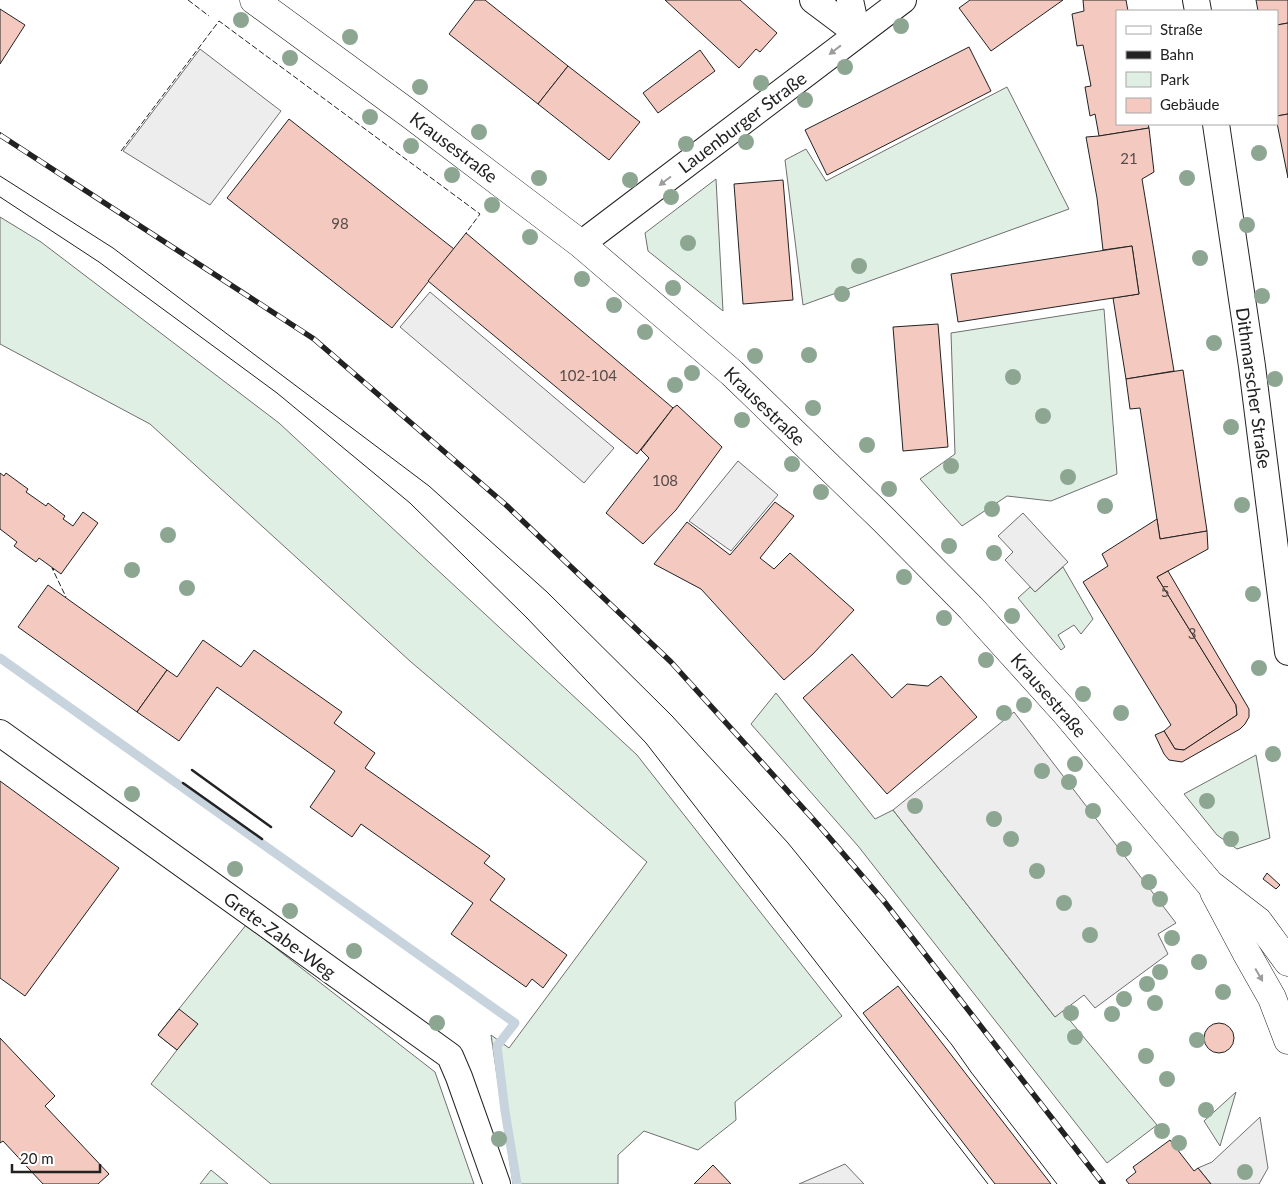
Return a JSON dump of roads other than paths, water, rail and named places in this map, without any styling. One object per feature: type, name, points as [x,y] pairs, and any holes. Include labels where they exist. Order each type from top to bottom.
[{"type":"main road","name":"Krausestraße","points":[[254,0],[411,115],[581,244],[732,373],[883,519],[957,594],[1064,711],[1210,884],[1258,921],[1288,962]]},
{"type":"main road","name":"Krausestraße","points":[[1210,884],[1272,998],[1288,1040]]},
{"type":"street","points":[[813,0],[857,33]]},
{"type":"street","points":[[850,0],[857,33]]},
{"type":"street","name":"Lauenburger Straße","points":[[581,244],[903,0]]},
{"type":"street","name":"Dithmarscher Straße","points":[[1216,125],[1252,366],[1288,652]]},
{"type":"street","name":"Grete-Zabe-Weg","points":[[0,733],[450,1056],[497,1184]]},
{"type":"waterway","points":[[0,658],[515,1023],[497,1046],[517,1184]]},
{"type":"tram line","points":[[0,176],[113,248],[429,486],[547,592],[672,716],[788,843],[952,1045],[1057,1184]]},
{"type":"tram line","points":[[0,197],[99,262],[277,393],[410,503],[527,618],[646,743],[988,1184]]},
{"type":"railway","points":[[0,135],[314,339],[506,505],[671,662],[822,829],[883,900],[1103,1184]]}]
